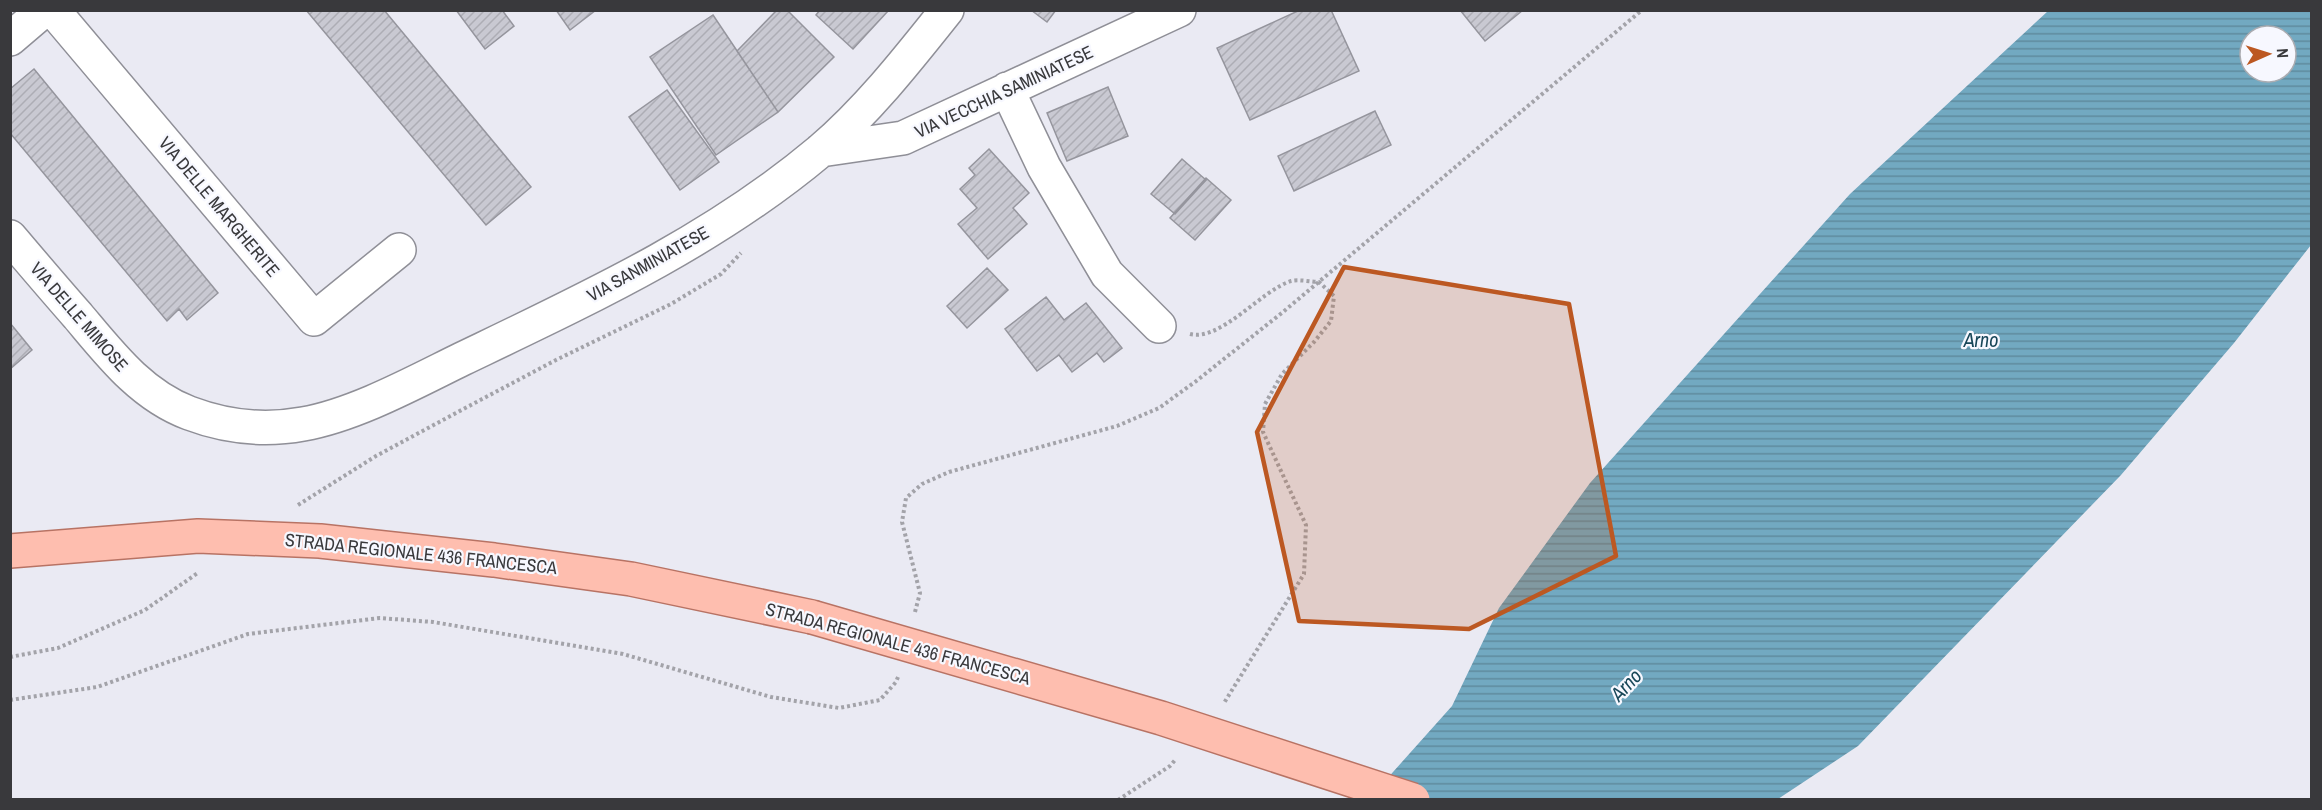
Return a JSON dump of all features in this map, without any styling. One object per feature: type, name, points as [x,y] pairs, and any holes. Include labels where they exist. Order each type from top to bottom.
[{"type":"main road","name":"STRADA REGIONALE 436 FRANCESCA","points":[[10,551],[198,536],[261,537],[320,541],[494,560],[631,579],[812,617],[1161,718],[1413,800]]},
{"type":"street","points":[[10,39],[44,10]]},
{"type":"street","name":"VIA DELLE MARGHERITE","points":[[53,10],[314,319],[399,250]]},
{"type":"street","name":"VIA SANMINIATESE","points":[[288,426],[321,420],[377,399],[637,274],[723,222],[822,150],[880,92],[948,10]]},
{"type":"street","name":"VIA VECCHIA SAMINIATESE","points":[[822,150],[903,138],[1179,10]]},
{"type":"street","points":[[1007,88],[1044,167],[1107,274],[1159,326]]},
{"type":"street","name":"VIA DELLE MIMOSE","points":[[10,237],[120,366],[156,396],[189,413],[228,424],[288,426]]},
{"type":"path","points":[[914,615],[920,593],[902,522],[906,498],[922,484],[949,472],[1117,426],[1159,408],[1195,382],[1319,282],[1642,10]]},
{"type":"path","points":[[1159,326],[1195,335],[1216,330],[1292,281],[1319,282],[1334,296],[1331,321],[1282,374],[1265,404],[1263,432],[1306,525],[1304,574],[1223,704]]},
{"type":"path","points":[[10,657],[58,648],[145,610],[200,571]]},
{"type":"path","points":[[10,700],[97,687],[248,634],[380,618],[433,622],[623,654],[771,697],[839,708],[880,700],[896,682],[899,670]]},
{"type":"path","points":[[1118,800],[1170,766],[1178,757]]},
{"type":"highlighted area","points":[[1344,267],[1569,304],[1616,556],[1469,629],[1299,621],[1257,432]]},
{"type":"water","name":"Arno","points":[[2048,11],[2311,11],[2311,245],[2234,343],[2121,475],[1858,746],[1778,799],[1368,800],[1452,706],[1499,608],[1590,483],[1850,194]]},
{"type":"building","points":[[306,10],[384,10],[531,187],[486,225]]},
{"type":"building","points":[[456,10],[502,10],[514,26],[485,49]]},
{"type":"building","points":[[556,10],[596,10],[570,30]]},
{"type":"building","points":[[777,10],[787,10],[834,57],[778,112],[737,51]]},
{"type":"building","points":[[820,10],[888,11],[853,49],[816,15]]},
{"type":"building","points":[[1031,10],[1056,10],[1047,22]]},
{"type":"building","points":[[1300,10],[1331,10],[1359,71],[1250,120],[1217,48]]},
{"type":"building","points":[[1460,10],[1523,10],[1485,41]]},
{"type":"building","points":[[713,15],[778,112],[716,155],[650,57]]},
{"type":"building","points":[[34,69],[218,293],[187,320],[179,309],[167,321],[10,133],[10,89]]},
{"type":"building","points":[[1108,87],[1128,136],[1067,161],[1047,113]]},
{"type":"building","points":[[667,90],[719,162],[680,190],[629,117]]},
{"type":"building","points":[[1375,111],[1391,145],[1294,191],[1278,156]]},
{"type":"building","points":[[989,149],[1029,193],[1013,208],[1027,224],[988,259],[958,224],[977,208],[960,189],[975,175],[969,168]]},
{"type":"building","points":[[1182,159],[1206,180],[1175,214],[1151,194]]},
{"type":"building","points":[[1206,178],[1231,200],[1195,240],[1170,218]]},
{"type":"building","points":[[987,268],[1008,290],[967,328],[947,306]]},
{"type":"building","points":[[1046,297],[1064,320],[1086,303],[1122,348],[1104,362],[1097,353],[1072,372],[1059,355],[1037,371],[1005,329]]},
{"type":"building","points":[[10,323],[32,350],[10,369]]}]
